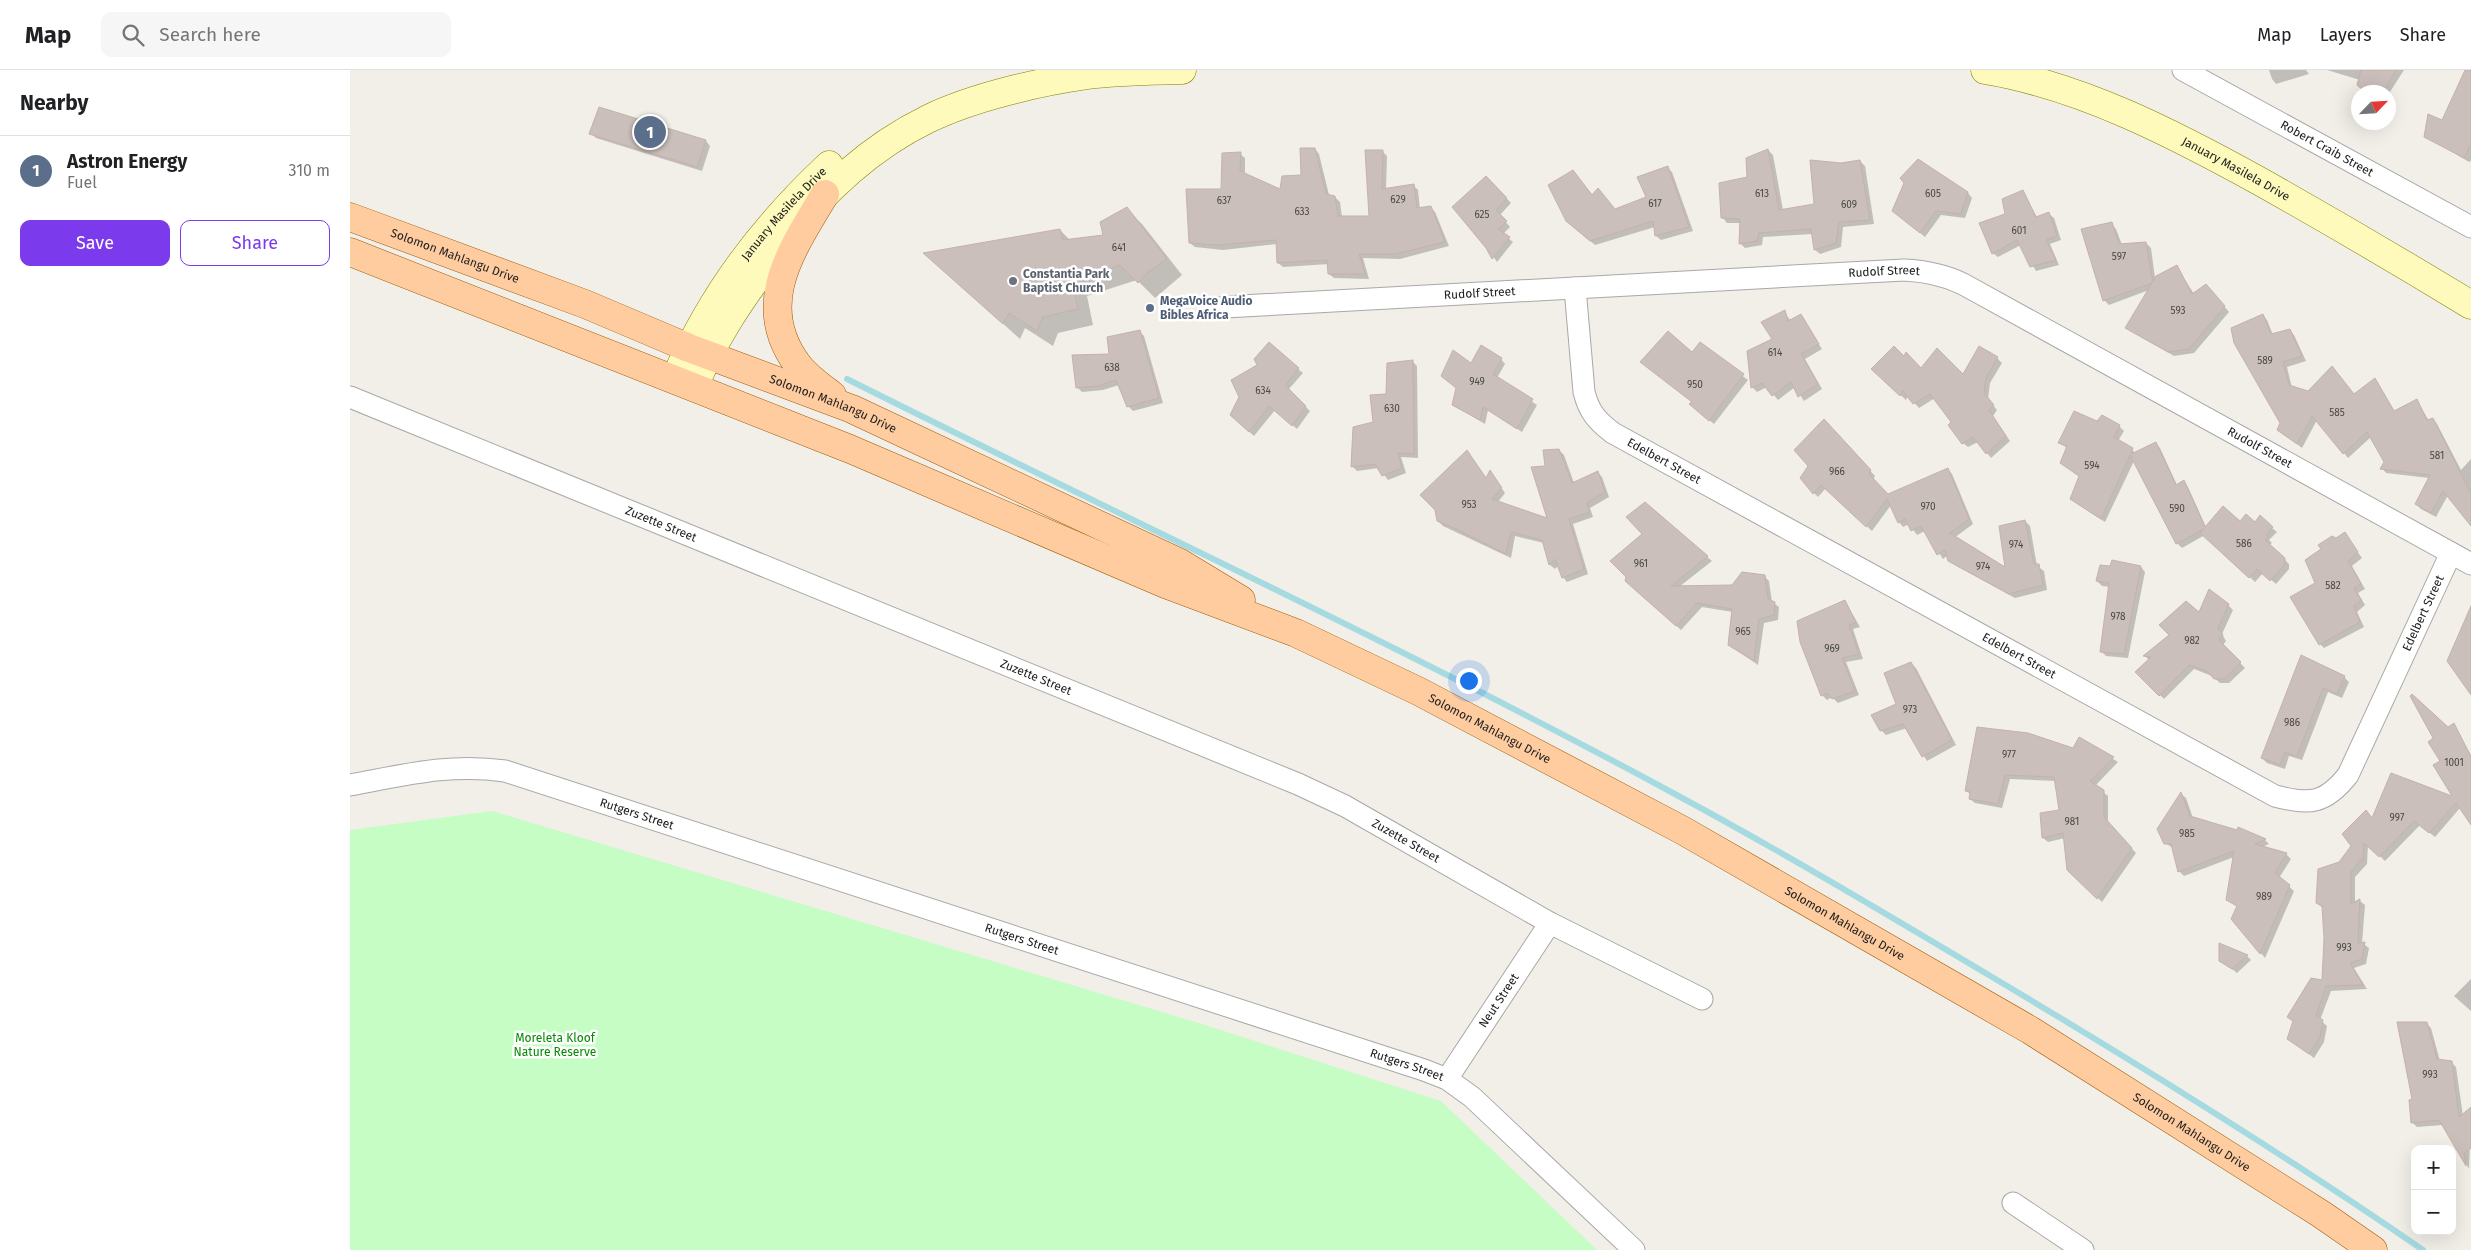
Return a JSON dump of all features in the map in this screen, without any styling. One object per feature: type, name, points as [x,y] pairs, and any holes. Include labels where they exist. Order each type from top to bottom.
[{"type":"main road","name":"January Masilela Drive","points":[[685,383],[716,299],[761,237],[797,195],[830,165],[869,134],[910,110],[972,86],[1020,74],[1088,75],[1182,70]]},
{"type":"main road","name":"January Masilela Drive","points":[[1985,70],[2004,73],[2105,104],[2203,150],[2352,233],[2471,305]]},
{"type":"main road","name":"January Masilela Drive","points":[[698,351],[751,285],[785,238],[825,194],[852,169],[893,138],[929,118],[974,101],[1088,75]]},
{"type":"main road","points":[[825,194],[787,264],[777,291],[777,319],[788,348],[798,366],[815,382],[852,409]]},
{"type":"main road","name":"Solomon Mahlangu Drive","points":[[350,216],[585,304],[698,351],[852,409],[1180,563],[1296,633]]},
{"type":"main road","name":"Solomon Mahlangu Drive","points":[[350,252],[850,449],[1165,584],[1296,633],[1418,691],[1682,830],[2030,1030],[2321,1214],[2373,1250]]},
{"type":"street","name":"Robert Craib Street","points":[[2183,70],[2471,227]]},
{"type":"street","name":"Rudolf Street","points":[[1224,307],[1904,270],[1927,271],[1947,276],[2471,564]]},
{"type":"street","name":"Edelbert Street","points":[[1576,288],[1584,392],[1587,404],[1598,422],[1613,433],[2275,796],[2298,802],[2316,800],[2335,791],[2348,775],[2451,553]]},
{"type":"street","name":"Zuzette Street","points":[[350,397],[1298,784],[1345,806],[1550,923],[1702,999]]},
{"type":"street","name":"Rutgers Street","points":[[350,784],[444,768],[476,767],[505,771],[1415,1066],[1447,1079],[1472,1097],[1634,1250]]},
{"type":"street","name":"Neut Street","points":[[1447,1079],[1550,923]]},
{"type":"street","points":[[2013,1203],[2083,1250]]},
{"type":"green space","name":"Moreleta Kloof Nature Reserve","points":[[492,811],[1202,1024],[1441,1101],[1597,1250],[350,1250],[350,830]]},
{"type":"building","points":[[2361,70],[2396,70],[2387,85],[2357,85]]},
{"type":"building","points":[[2465,70],[2471,70],[2471,144],[2464,158],[2424,137],[2428,114],[2442,120]]},
{"type":"building","points":[[599,107],[706,140],[697,167],[589,134]]},
{"type":"building","points":[[1300,148],[1315,148],[1326,194],[1335,196],[1338,216],[1369,216],[1365,150],[1383,150],[1382,189],[1414,184],[1417,208],[1431,206],[1445,242],[1395,254],[1359,254],[1365,274],[1328,274],[1327,260],[1277,263],[1276,240],[1217,245],[1189,243],[1186,189],[1221,189],[1222,153],[1241,152],[1240,171],[1280,189],[1282,176],[1301,175]]},
{"type":"building","points":[[1768,149],[1779,210],[1814,204],[1810,160],[1841,163],[1860,160],[1870,220],[1839,222],[1836,243],[1814,250],[1811,229],[1759,233],[1757,241],[1739,244],[1740,219],[1721,218],[1719,183],[1747,177],[1746,158]]},
{"type":"building","points":[[1918,159],[1968,192],[1961,214],[1936,211],[1920,233],[1892,211],[1904,183],[1900,178]]},
{"type":"building","points":[[1668,166],[1689,227],[1655,236],[1653,221],[1590,241],[1566,221],[1548,185],[1573,170],[1592,195],[1598,188],[1615,209],[1646,197],[1637,177]]},
{"type":"building","points":[[1486,176],[1507,198],[1496,210],[1507,221],[1498,229],[1510,237],[1492,259],[1486,248],[1452,207]]},
{"type":"building","points":[[2023,190],[2036,217],[2049,212],[2057,236],[2046,240],[2056,260],[2030,267],[2017,240],[1992,254],[1979,223],[2005,214],[2002,199]]},
{"type":"building","name":"Constantia Park Baptist Church","points":[[1127,207],[1167,259],[1148,272],[1138,283],[1120,265],[1072,281],[1078,309],[1043,317],[1037,331],[1009,313],[1003,324],[923,253],[1060,229],[1063,240],[1103,235],[1100,222]]},
{"type":"building","points":[[2112,222],[2119,244],[2146,242],[2153,282],[2156,276],[2177,265],[2192,294],[2206,284],[2225,306],[2189,349],[2168,352],[2125,328],[2152,283],[2103,301],[2081,229]]},
{"type":"building","points":[[1785,310],[1788,321],[1801,314],[1819,344],[1801,354],[1818,384],[1798,397],[1791,382],[1772,396],[1762,383],[1751,388],[1747,351],[1772,339],[1761,322]]},
{"type":"building","points":[[2263,314],[2271,334],[2290,329],[2302,356],[2283,362],[2289,385],[2308,391],[2332,366],[2354,394],[2375,378],[2394,411],[2417,399],[2427,420],[2433,418],[2471,494],[2471,526],[2443,491],[2431,513],[2415,504],[2430,475],[2380,469],[2384,462],[2367,432],[2343,454],[2312,416],[2297,444],[2277,430],[2280,423],[2234,343],[2231,328]]},
{"type":"building","points":[[1140,330],[1159,398],[1127,407],[1116,380],[1098,386],[1076,388],[1072,355],[1109,354],[1107,337]]},
{"type":"building","points":[[1668,331],[1692,352],[1700,342],[1744,374],[1709,421],[1689,404],[1692,402],[1640,362]]},
{"type":"building","points":[[1269,342],[1299,368],[1285,385],[1306,406],[1292,426],[1269,406],[1249,432],[1230,415],[1239,397],[1231,380],[1257,365],[1254,359]]},
{"type":"building","points":[[1481,345],[1502,358],[1493,374],[1533,399],[1517,429],[1483,407],[1480,420],[1452,405],[1456,388],[1441,376],[1453,350],[1471,363]]},
{"type":"building","points":[[1894,346],[1904,356],[1906,352],[1921,368],[1937,348],[1963,374],[1979,346],[1998,357],[1986,378],[1984,393],[1994,405],[1989,410],[2006,436],[1986,454],[1973,437],[1962,444],[1948,425],[1951,422],[1930,394],[1913,404],[1903,391],[1900,396],[1871,369]]},
{"type":"building","points":[[1413,360],[1414,454],[1398,453],[1402,468],[1382,476],[1375,464],[1351,467],[1353,427],[1373,422],[1370,395],[1386,394],[1387,363]]},
{"type":"building","points":[[2074,411],[2097,421],[2102,415],[2120,425],[2114,437],[2133,448],[2131,454],[2156,442],[2176,485],[2184,480],[2205,527],[2223,506],[2240,521],[2246,514],[2255,522],[2260,515],[2273,527],[2266,535],[2268,537],[2265,540],[2285,558],[2285,564],[2270,581],[2257,569],[2249,578],[2200,533],[2204,529],[2176,544],[2130,455],[2101,519],[2070,499],[2079,476],[2060,463],[2067,446],[2058,443]]},
{"type":"building","points":[[1824,419],[1871,470],[1869,474],[1888,494],[1948,468],[1969,519],[1950,533],[2005,567],[1999,526],[2025,520],[2034,564],[2039,564],[2043,585],[2009,594],[1948,561],[1945,550],[1937,555],[1921,526],[1911,531],[1905,519],[1898,523],[1887,499],[1866,527],[1821,485],[1813,494],[1800,478],[1808,466],[1794,450]]},
{"type":"building","points":[[1559,449],[1572,483],[1598,471],[1605,492],[1586,503],[1590,512],[1569,519],[1584,569],[1562,578],[1555,559],[1549,565],[1542,540],[1511,532],[1506,554],[1437,521],[1435,510],[1420,495],[1467,450],[1486,478],[1490,470],[1502,488],[1492,499],[1547,518],[1531,467],[1545,466],[1543,450]]},
{"type":"building","points":[[1645,502],[1708,556],[1671,586],[1732,585],[1742,572],[1765,575],[1768,599],[1775,602],[1774,615],[1759,619],[1754,661],[1728,645],[1732,609],[1697,603],[1676,626],[1625,581],[1626,577],[1610,561],[1642,534],[1626,517]]},
{"type":"building","points":[[2345,532],[2358,552],[2348,561],[2361,584],[2354,588],[2361,600],[2354,606],[2360,622],[2319,645],[2290,597],[2315,583],[2305,560],[2321,549],[2318,545],[2332,536],[2336,538]]},
{"type":"building","points":[[2112,560],[2141,566],[2124,654],[2100,652],[2109,583],[2096,581],[2100,565],[2110,566]]},
{"type":"building","points":[[2209,589],[2229,604],[2218,628],[2223,635],[2219,640],[2241,662],[2224,679],[2214,679],[2207,671],[2189,665],[2159,696],[2135,672],[2151,657],[2143,656],[2169,635],[2159,625],[2186,601],[2199,612]]},
{"type":"building","points":[[1845,600],[1856,623],[1849,625],[1859,654],[1842,658],[1855,691],[1832,699],[1827,693],[1821,696],[1800,642],[1797,621]]},
{"type":"building","points":[[2471,606],[2471,695],[2447,661]]},
{"type":"building","points":[[2301,655],[2345,676],[2337,694],[2323,688],[2297,756],[2285,752],[2280,765],[2261,758]]},
{"type":"building","points":[[1911,662],[1952,740],[1922,757],[1903,724],[1880,731],[1871,715],[1896,704],[1884,673]]},
{"type":"building","points":[[2412,694],[2448,727],[2454,723],[2471,757],[2471,825],[2456,803],[2429,833],[2414,821],[2379,857],[2364,843],[2363,862],[2361,859],[2351,872],[2351,904],[2360,899],[2358,943],[2365,942],[2362,959],[2350,963],[2363,985],[2326,986],[2316,1016],[2323,1020],[2320,1037],[2309,1054],[2287,1039],[2293,1021],[2287,1017],[2311,978],[2322,980],[2324,938],[2322,906],[2316,903],[2318,869],[2339,862],[2351,846],[2342,834],[2366,810],[2372,818],[2391,773],[2452,796],[2433,765],[2440,761],[2428,742],[2433,738],[2410,696]]},
{"type":"building","points":[[1977,727],[2028,733],[2073,748],[2079,737],[2114,757],[2090,781],[2104,790],[2104,817],[2132,848],[2097,899],[2067,870],[2063,833],[2042,838],[2040,813],[2059,810],[2054,777],[2005,775],[1998,804],[1969,799],[1970,792],[1965,791]]},
{"type":"building","points":[[2181,792],[2190,816],[2237,830],[2238,827],[2266,839],[2255,844],[2287,853],[2275,873],[2290,885],[2260,954],[2231,919],[2237,906],[2226,900],[2234,851],[2178,872],[2171,844],[2164,844],[2157,829]]},
{"type":"building","points":[[2219,943],[2248,955],[2232,969],[2219,961]]},
{"type":"building","points":[[2397,1022],[2427,1022],[2437,1059],[2452,1061],[2459,1117],[2471,1107],[2471,1148],[2464,1153],[2466,1166],[2456,1149],[2456,1145],[2454,1145],[2439,1120],[2411,1123],[2409,1100],[2412,1099]]},
{"type":"waterway","points":[[847,379],[1365,634],[1571,739],[1713,815],[1792,859],[2098,1040],[2262,1143],[2423,1250]]},
{"type":"place","name":"Astron Energy","points":[[650,132]]},
{"type":"place","name":"Constantia Park Baptist Church","points":[[1013,281]]},
{"type":"place","name":"MegaVoice Audio Bibles Africa","points":[[1150,308]]}]
